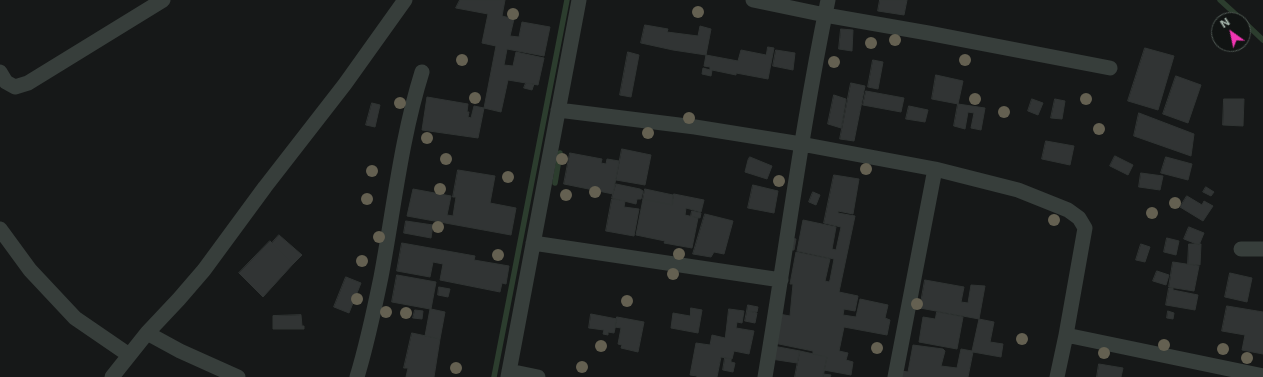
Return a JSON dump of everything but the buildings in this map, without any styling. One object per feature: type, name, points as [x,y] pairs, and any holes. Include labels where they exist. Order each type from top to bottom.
[{"type":"street","points":[[0,72],[6,82],[16,87],[28,83],[164,0]]},
{"type":"street","points":[[112,377],[147,332],[179,299],[204,270],[264,187],[345,84],[405,0]]},
{"type":"street","points":[[538,377],[508,374],[579,0]]},
{"type":"street","points":[[753,0],[825,15],[936,34],[1110,68]]},
{"type":"street","points":[[766,377],[801,144],[828,0]]},
{"type":"street","points":[[357,377],[366,346],[381,276],[404,145],[414,99],[422,72]]},
{"type":"street","points":[[558,110],[695,127],[801,144],[935,169],[1018,190],[1068,210],[1080,218],[1085,228],[1057,377]]},
{"type":"street","points":[[894,377],[935,169]]},
{"type":"street","points":[[0,229],[30,270],[75,318],[129,355]]},
{"type":"street","points":[[533,243],[781,280]]},
{"type":"street","points":[[1241,249],[1263,249]]},
{"type":"street","points":[[147,332],[180,351],[238,377]]},
{"type":"street","points":[[1066,335],[1263,376]]},
{"type":"waterway","points":[[494,377],[567,0]]},
{"type":"waterway","points":[[1220,0],[1233,12]]},
{"type":"waterway","points":[[1251,29],[1263,40]]},
{"type":"waterway","points":[[555,183],[560,153]]}]
